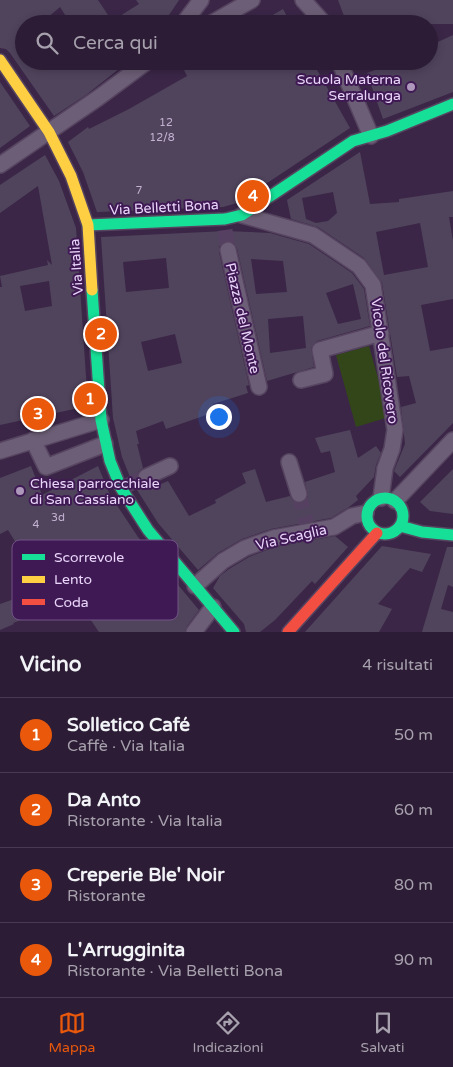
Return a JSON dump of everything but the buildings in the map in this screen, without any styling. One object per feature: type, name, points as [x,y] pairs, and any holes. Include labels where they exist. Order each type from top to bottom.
[{"type":"street","points":[[189,15],[201,0]]},
{"type":"street","points":[[226,15],[252,0]]},
{"type":"street","points":[[304,0],[317,15]]},
{"type":"street","points":[[313,0],[320,15]]},
{"type":"street","name":"Via Italia","points":[[0,60],[49,132],[71,176],[88,226],[101,420],[105,444],[124,487],[148,530],[156,540]]},
{"type":"street","points":[[0,166],[135,70]]},
{"type":"street","points":[[343,70],[371,136]]},
{"type":"street","name":"Via Belletti Bona","points":[[88,226],[225,224],[242,215],[353,141],[371,136],[453,104]]},
{"type":"street","name":"Vicolo del Ricovero","points":[[242,215],[313,235],[359,266],[373,285],[395,430],[392,449],[385,468],[388,500]]},
{"type":"street","name":"Piazza del Monte","points":[[228,250],[259,386]]},
{"type":"street","points":[[301,380],[325,374],[320,350],[381,333]]},
{"type":"street","points":[[0,451],[101,420]]},
{"type":"street","points":[[33,440],[46,467],[105,444]]},
{"type":"street","points":[[388,500],[402,510],[403,515],[400,526],[392,533],[377,533],[368,525],[366,513],[371,503],[388,500],[453,440]]},
{"type":"street","points":[[289,462],[299,494]]},
{"type":"street","points":[[146,477],[170,466]]},
{"type":"street","name":"Via Scaglia","points":[[195,586],[222,562],[245,548],[308,529],[334,527],[352,516],[366,513]]},
{"type":"street","points":[[400,526],[422,532],[453,535]]},
{"type":"street","points":[[288,632],[377,533]]},
{"type":"street","name":"Via Italia","points":[[178,566],[234,632]]},
{"type":"street","points":[[194,632],[213,607]]},
{"type":"green space","points":[[369,346],[389,417],[356,427],[336,355]]},
{"type":"tunnel","points":[[225,230],[228,250]]},
{"type":"tunnel","points":[[128,485],[146,477]]},
{"type":"tunnel","points":[[299,494],[307,526]]},
{"type":"traffic: fast","points":[[88,225],[225,219],[242,215],[353,141],[387,131],[453,104]]},
{"type":"traffic: fast","points":[[92,290],[101,420],[110,461],[121,488],[156,540]]},
{"type":"traffic: fast","points":[[385,498],[392,499],[398,503],[402,509],[403,516],[402,523],[398,529],[392,533],[385,534],[378,533],[372,529],[368,523],[367,516],[368,509],[372,503],[378,499],[385,498]]},
{"type":"traffic: fast","points":[[400,526],[422,532],[453,535]]},
{"type":"traffic: fast","points":[[178,566],[234,632]]},
{"type":"traffic: slow","points":[[0,60],[49,132],[71,176],[88,225],[92,290]]},
{"type":"traffic: jam","points":[[288,632],[377,533]]},
{"type":"place","name":"Scuola Materna Serralunga","points":[[411,87]]},
{"type":"place","name":"L'Arrugginita","points":[[253,196]]},
{"type":"place","name":"Da Anto","points":[[101,334]]},
{"type":"place","name":"Solletico Café","points":[[90,399]]},
{"type":"place","name":"Creperie Ble' Noir","points":[[38,414]]},
{"type":"place","name":"Chiesa parrocchiale di San Cassiano","points":[[20,491]]}]
